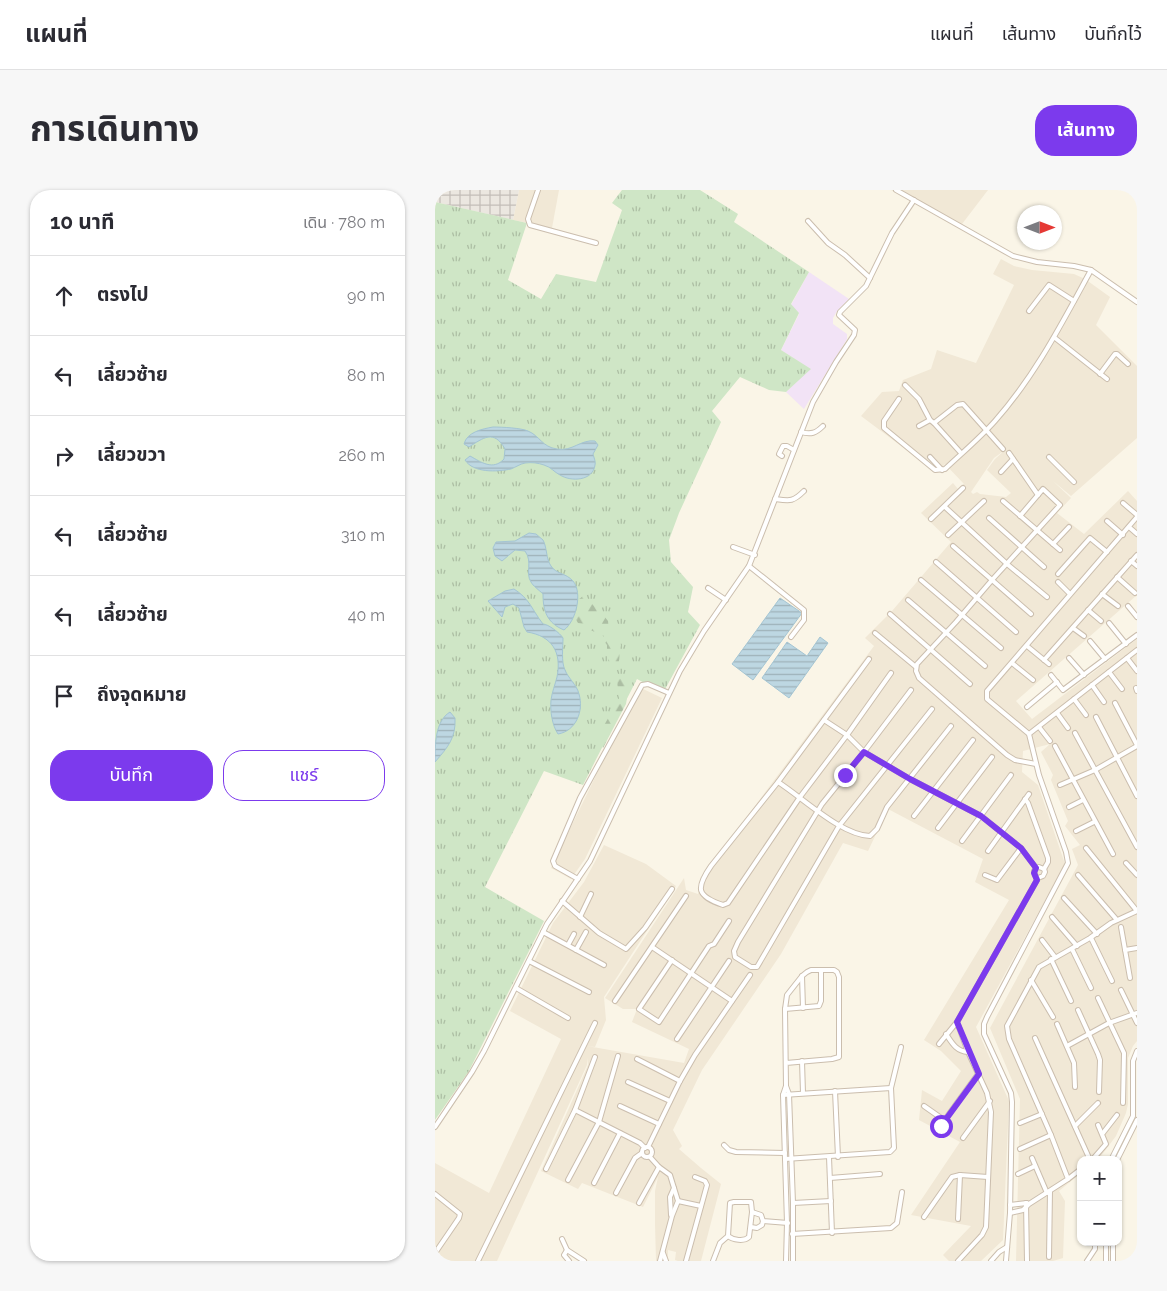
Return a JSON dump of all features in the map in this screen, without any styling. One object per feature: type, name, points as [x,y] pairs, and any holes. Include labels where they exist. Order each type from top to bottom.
[{"type":"street","points":[[538,190],[528,219],[530,225],[596,243]]},
{"type":"street","points":[[897,190],[1013,256],[1037,262],[1091,270],[1137,302]]},
{"type":"street","points":[[435,1127],[472,1072],[543,932],[590,861],[669,693],[689,655],[755,555],[775,499],[817,395],[854,335],[855,330],[841,318],[840,312],[861,292],[870,278],[891,234],[914,200]]},
{"type":"street","points":[[808,221],[828,243],[845,255],[870,278]]},
{"type":"street","points":[[899,399],[884,421],[884,428],[935,470],[943,470],[986,430],[1034,371],[1055,338],[1091,270]]},
{"type":"street","points":[[1029,312],[1049,285],[1074,301]]},
{"type":"street","points":[[1055,338],[1107,380]]},
{"type":"street","points":[[1100,374],[1115,354],[1128,364]]},
{"type":"street","points":[[905,386],[919,400],[932,422],[961,453]]},
{"type":"street","points":[[919,426],[932,422],[957,405],[962,404],[1003,449]]},
{"type":"street","points":[[801,432],[811,434],[823,426]]},
{"type":"street","points":[[782,456],[779,454],[783,446],[794,450]]},
{"type":"street","points":[[1009,453],[1038,495]]},
{"type":"street","points":[[930,457],[943,470]]},
{"type":"street","points":[[1049,457],[1074,482]]},
{"type":"street","points":[[1001,472],[1013,459]]},
{"type":"street","points":[[931,519],[963,488]]},
{"type":"street","points":[[1020,516],[1042,490],[1045,490],[1060,505],[931,648],[915,671],[919,678],[1007,755],[1024,762],[1036,764]]},
{"type":"street","points":[[775,499],[790,501],[804,491]]},
{"type":"street","points":[[948,535],[984,501]]},
{"type":"street","points":[[1003,501],[1059,550]]},
{"type":"street","points":[[1006,1261],[1010,1213],[1012,1098],[984,1034],[984,1024],[1068,863],[1036,764],[1029,734],[987,699],[986,696],[987,691],[1123,535],[1137,516],[1123,503]]},
{"type":"street","points":[[945,507],[1007,564],[1047,597]]},
{"type":"street","points":[[989,518],[1044,567]]},
{"type":"street","points":[[1107,521],[1123,535]]},
{"type":"street","points":[[1053,544],[1069,527]]},
{"type":"street","points":[[1129,527],[1137,534]]},
{"type":"street","points":[[1058,574],[1090,538],[1107,552]]},
{"type":"street","points":[[953,546],[1031,614]]},
{"type":"street","points":[[733,547],[755,555]]},
{"type":"street","points":[[1045,660],[1137,554]]},
{"type":"street","points":[[1131,561],[1137,566]]},
{"type":"street","points":[[936,562],[1016,632]]},
{"type":"street","points":[[749,566],[804,610],[804,620],[791,637]]},
{"type":"street","points":[[1117,577],[1135,593]]},
{"type":"street","points":[[921,580],[1001,648]]},
{"type":"street","points":[[1058,582],[1070,594]]},
{"type":"street","points":[[708,588],[726,600]]},
{"type":"street","points":[[1102,594],[1118,606]]},
{"type":"street","points":[[908,600],[985,666]]},
{"type":"street","points":[[1128,606],[1137,617]]},
{"type":"street","points":[[1088,610],[1101,621]]},
{"type":"street","points":[[890,614],[970,684]]},
{"type":"street","points":[[1109,622],[1126,644]]},
{"type":"street","points":[[1073,628],[1084,636]]},
{"type":"street","points":[[875,633],[916,667]]},
{"type":"street","points":[[1051,675],[1063,690],[1137,636]]},
{"type":"street","points":[[1090,641],[1105,659]]},
{"type":"street","points":[[1027,646],[1049,664]]},
{"type":"street","points":[[1029,734],[1137,650]]},
{"type":"street","points":[[1069,658],[1084,675]]},
{"type":"street","points":[[1127,658],[1137,671]]},
{"type":"street","points":[[869,659],[778,782],[707,872],[701,887],[701,892],[704,896],[723,905],[728,903],[800,796],[847,735],[891,673]]},
{"type":"street","points":[[1012,663],[1033,680]]},
{"type":"street","points":[[1109,672],[1123,689]]},
{"type":"street","points":[[1027,706],[1057,682]]},
{"type":"street","points":[[578,878],[555,866],[553,861],[581,798],[642,685],[648,684],[669,693]]},
{"type":"street","points":[[1092,685],[1104,702]]},
{"type":"street","points":[[911,690],[822,804],[738,942],[734,951],[735,957],[751,967],[757,967],[839,826],[932,709]]},
{"type":"street","points":[[1074,699],[1086,715]]},
{"type":"street","points":[[1060,785],[1095,770],[1137,746],[1115,703]]},
{"type":"street","points":[[1057,713],[1068,728]]},
{"type":"street","points":[[1096,717],[1137,796]]},
{"type":"street","points":[[824,720],[847,735],[864,752],[910,779],[981,816],[1021,848],[1036,868]]},
{"type":"street","points":[[778,782],[800,796],[839,826],[863,836],[870,836],[873,834],[887,807],[951,726]]},
{"type":"street","points":[[1039,727],[1050,741]]},
{"type":"street","points":[[1075,732],[1137,847]]},
{"type":"street","points":[[914,816],[973,740]]},
{"type":"street","points":[[1055,746],[1094,822],[1113,854]]},
{"type":"street","points":[[938,828],[992,757]]},
{"type":"street","points":[[961,841],[1011,775]]},
{"type":"street","points":[[988,851],[1029,794]]},
{"type":"street","points":[[939,1044],[945,1034],[957,1022],[1038,878],[1045,874],[1044,869],[1048,858],[1028,803],[1025,800]]},
{"type":"street","points":[[1069,807],[1083,800]]},
{"type":"street","points":[[1075,831],[1094,822]]},
{"type":"street","points":[[985,875],[997,880],[1021,848]]},
{"type":"street","points":[[1068,1179],[1009,1039],[1007,1030],[1009,1022],[1039,967],[1091,938],[1117,920],[1137,911],[1086,848]]},
{"type":"street","points":[[1126,863],[1137,875]]},
{"type":"street","points":[[1036,868],[1041,867],[1044,869]]},
{"type":"street","points":[[1036,868],[1034,873],[1037,880]]},
{"type":"street","points":[[1078,875],[1117,920]]},
{"type":"street","points":[[562,901],[599,933],[621,948],[626,949],[645,928],[673,889]]},
{"type":"street","points":[[580,917],[591,894]]},
{"type":"street","points":[[615,1001],[686,896]]},
{"type":"street","points":[[1064,898],[1097,934]]},
{"type":"street","points":[[1052,917],[1077,946]]},
{"type":"street","points":[[672,960],[639,1008],[659,1022],[709,946],[714,944],[729,921]]},
{"type":"street","points":[[1121,927],[1131,978]]},
{"type":"street","points":[[543,932],[605,965]]},
{"type":"street","points":[[576,950],[586,932]]},
{"type":"street","points":[[568,945],[574,934]]},
{"type":"street","points":[[1091,938],[1112,981]]},
{"type":"street","points":[[1042,940],[1053,958],[1071,1001]]},
{"type":"street","points":[[652,947],[732,1001]]},
{"type":"street","points":[[1072,948],[1091,988]]},
{"type":"street","points":[[1125,950],[1137,948]]},
{"type":"street","points":[[529,961],[589,992]]},
{"type":"street","points":[[677,1039],[729,961]]},
{"type":"street","points":[[786,1063],[837,1059],[840,1054],[838,974],[834,970],[811,970],[802,976],[787,995],[785,1010],[786,1086],[783,1095],[787,1223],[786,1261]]},
{"type":"street","points":[[785,1010],[817,1008],[821,1004],[821,970]]},
{"type":"street","points":[[616,1194],[635,1158],[646,1148],[695,1055],[750,975]]},
{"type":"street","points":[[802,976],[803,1008]]},
{"type":"street","points":[[1031,980],[1053,1017]]},
{"type":"street","points":[[516,988],[568,1018]]},
{"type":"street","points":[[1121,990],[1135,1013],[1137,1023]]},
{"type":"street","points":[[1098,998],[1124,1053],[1123,1104]]},
{"type":"street","points":[[1078,1010],[1100,1060],[1099,1092]]},
{"type":"street","points":[[1067,1046],[1109,1023],[1135,1013]]},
{"type":"street","points":[[478,1261],[595,1022]]},
{"type":"street","points":[[957,1022],[990,1101],[985,1231],[958,1261]]},
{"type":"street","points":[[1057,1024],[1075,1068],[1075,1087]]},
{"type":"street","points":[[945,1034],[956,1048],[960,1051],[968,1052]]},
{"type":"street","points":[[1035,1038],[1089,1156]]},
{"type":"street","points":[[785,1160],[838,1157],[894,1150],[891,1088],[901,1047]]},
{"type":"street","points":[[1113,1156],[1133,1116],[1133,1062],[1137,1050]]},
{"type":"street","points":[[568,1180],[599,1122],[618,1056]]},
{"type":"street","points":[[546,1169],[575,1110],[595,1057]]},
{"type":"street","points":[[637,1059],[680,1081]]},
{"type":"street","points":[[802,1061],[803,1093]]},
{"type":"street","points":[[941,1126],[979,1074]]},
{"type":"street","points":[[628,1082],[670,1101]]},
{"type":"street","points":[[786,1086],[789,1094],[793,1261]]},
{"type":"street","points":[[783,1095],[891,1088]]},
{"type":"street","points":[[835,1091],[838,1157]]},
{"type":"street","points":[[963,1138],[990,1101]]},
{"type":"street","points":[[1075,1126],[1098,1103]]},
{"type":"street","points":[[620,1106],[659,1124]]},
{"type":"street","points":[[924,1106],[944,1120]]},
{"type":"street","points":[[575,1110],[639,1143],[653,1152],[650,1157]]},
{"type":"street","points":[[1020,1123],[1042,1114]]},
{"type":"street","points":[[1103,1133],[1117,1115]]},
{"type":"street","points":[[1119,1156],[1137,1120]]},
{"type":"street","points":[[1095,1156],[1106,1145],[1103,1133],[1098,1125]]},
{"type":"street","points":[[594,1183],[619,1133]]},
{"type":"street","points":[[1020,1149],[1051,1135]]},
{"type":"street","points":[[724,1145],[729,1150],[736,1152],[785,1153]]},
{"type":"street","points":[[642,1153],[645,1157],[650,1157],[670,1175],[679,1201],[672,1216],[660,1261]]},
{"type":"street","points":[[829,1157],[832,1232]]},
{"type":"street","points":[[1031,1158],[1049,1192],[1049,1257]]},
{"type":"street","points":[[1018,1174],[1035,1166]]},
{"type":"street","points":[[639,1203],[659,1167]]},
{"type":"street","points":[[1010,1213],[1049,1192],[1077,1172]]},
{"type":"street","points":[[830,1178],[879,1174]]},
{"type":"street","points":[[924,1217],[952,1177],[961,1175],[988,1177]]},
{"type":"street","points":[[958,1218],[961,1175]]},
{"type":"street","points":[[686,1261],[707,1183],[695,1177]]},
{"type":"street","points":[[672,1216],[670,1201],[674,1188]]},
{"type":"street","points":[[787,1234],[894,1227],[897,1223],[901,1192]]},
{"type":"street","points":[[435,1194],[460,1214],[435,1253]]},
{"type":"street","points":[[679,1201],[701,1206]]},
{"type":"street","points":[[713,1261],[720,1243],[727,1236],[730,1203],[749,1201],[752,1205],[752,1212],[750,1234],[747,1239],[727,1236]]},
{"type":"street","points":[[793,1203],[831,1201]]},
{"type":"street","points":[[1010,1205],[1027,1205]]},
{"type":"street","points":[[1027,1205],[1027,1261]]},
{"type":"street","points":[[751,1227],[757,1228],[762,1225],[763,1221],[761,1215],[752,1212]]},
{"type":"street","points":[[763,1221],[793,1223]]},
{"type":"street","points":[[561,1239],[567,1250],[584,1261]]},
{"type":"street","points":[[1087,1261],[1095,1246]]},
{"type":"street","points":[[1105,1261],[1106,1246]]},
{"type":"street","points":[[1113,1246],[1113,1261]]},
{"type":"street","points":[[991,1261],[999,1252],[1007,1247]]},
{"type":"street","points":[[567,1250],[564,1255],[569,1261]]},
{"type":"street","points":[[663,1253],[666,1261]]},
{"type":"shaded area","points":[[435,190],[519,190],[513,220],[435,202]]},
{"type":"shaded area","points":[[519,190],[559,190],[552,228],[513,220]]},
{"type":"shaded area","points":[[891,190],[988,190],[959,228]]},
{"type":"shaded area","points":[[1001,259],[1014,266],[1032,270],[1074,274],[1085,279],[1110,297],[1096,325],[1137,366],[1137,438],[1071,496],[1053,481],[1071,498],[1057,513],[1084,534],[1128,491],[1137,501],[1137,595],[1016,701],[1032,719],[1137,639],[1137,1041],[1128,1058],[1128,1104],[1116,1136],[1101,1156],[1077,1156],[1077,1176],[1059,1191],[1065,1201],[1063,1258],[1053,1261],[1016,1261],[1020,1099],[990,1028],[1078,865],[1072,849],[1080,845],[1065,826],[1068,821],[1051,780],[1053,775],[1041,752],[1050,744],[1023,751],[1022,772],[1038,785],[1065,864],[976,1027],[1009,1101],[1003,1240],[981,1261],[949,1261],[943,1255],[971,1226],[911,1215],[960,1142],[919,1120],[922,1090],[942,1101],[961,1071],[941,1051],[924,1040],[1009,900],[975,882],[983,859],[888,809],[868,851],[843,843],[781,954],[702,1070],[673,1130],[682,1146],[679,1149],[721,1184],[701,1261],[675,1260],[676,1252],[668,1250],[668,1261],[656,1261],[655,1191],[658,1177],[643,1207],[582,1183],[578,1189],[541,1171],[588,1065],[587,1058],[587,1065],[497,1261],[435,1261],[435,1163],[489,1193],[561,1039],[510,1011],[553,923],[584,882],[604,845],[646,864],[676,886],[604,997],[606,1020],[595,1047],[587,1046],[684,1063],[689,1049],[632,1022],[637,1009],[623,1009],[605,998],[684,878],[686,890],[698,894],[705,873],[874,646],[865,638],[892,611],[951,542],[921,513],[953,483],[958,489],[964,484],[945,464],[937,473],[861,416],[882,392],[899,391],[903,380],[931,369],[937,350],[976,363],[1014,285],[993,274]],"holes":[[[1005,450],[987,470],[1011,493],[1006,497],[977,492],[973,494],[971,492],[994,458]]]},
{"type":"shaded area","points":[[809,272],[849,299],[833,318],[833,324],[847,334],[847,339],[804,409],[786,392],[810,369],[781,350],[799,314],[791,305]]},
{"type":"shaded area","points":[[639,687],[662,698],[585,859],[571,879],[551,868]]},
{"type":"green space","points":[[622,190],[700,190],[738,214],[734,222],[809,272],[791,304],[799,313],[781,350],[811,369],[786,392],[769,390],[740,377],[712,411],[721,422],[679,513],[669,540],[671,562],[693,587],[688,612],[700,625],[663,693],[637,679],[583,785],[544,771],[485,887],[544,921],[469,1071],[435,1120],[435,202],[527,223],[508,280],[541,299],[556,274],[596,282],[622,210],[612,203]]},
{"type":"green space","points":[[583,596],[608,621],[609,631],[612,632],[621,645],[618,664],[613,666],[610,661],[604,636],[588,629],[585,624],[578,623],[575,618],[578,600]]},
{"type":"green space","points":[[621,674],[631,674],[626,704],[603,748],[598,736],[619,699],[617,680]]},
{"type":"water","points":[[493,427],[516,428],[528,431],[544,444],[557,449],[567,449],[585,442],[595,441],[598,445],[593,454],[595,463],[593,470],[581,479],[570,479],[558,474],[551,468],[535,463],[525,463],[511,469],[499,471],[474,467],[465,460],[470,456],[491,465],[500,463],[504,459],[505,449],[497,439],[492,437],[484,438],[469,447],[464,444],[472,434]]},
{"type":"water","points":[[529,533],[536,534],[543,540],[551,566],[556,571],[570,578],[576,586],[577,607],[572,620],[564,630],[554,624],[547,616],[543,594],[529,579],[528,559],[525,551],[515,550],[502,561],[495,556],[493,548],[496,542],[515,541]]},
{"type":"water","points":[[514,589],[527,601],[543,624],[554,629],[563,638],[564,667],[578,691],[580,707],[574,725],[570,729],[558,734],[551,713],[551,700],[558,668],[558,660],[553,647],[543,637],[527,632],[519,608],[513,604],[505,607],[502,617],[488,601],[505,591]]},
{"type":"water","points":[[780,598],[802,613],[753,680],[732,664]]},
{"type":"water","points":[[820,637],[828,643],[789,698],[762,678],[787,642],[807,656]]},
{"type":"water","points":[[450,712],[455,718],[453,737],[435,762],[439,727],[441,721]]},
{"type":"route","points":[[845,775],[864,752],[910,779],[981,816],[1021,848],[1036,868],[1034,873],[1037,880],[957,1022],[964,1043],[979,1074],[941,1126]]}]
